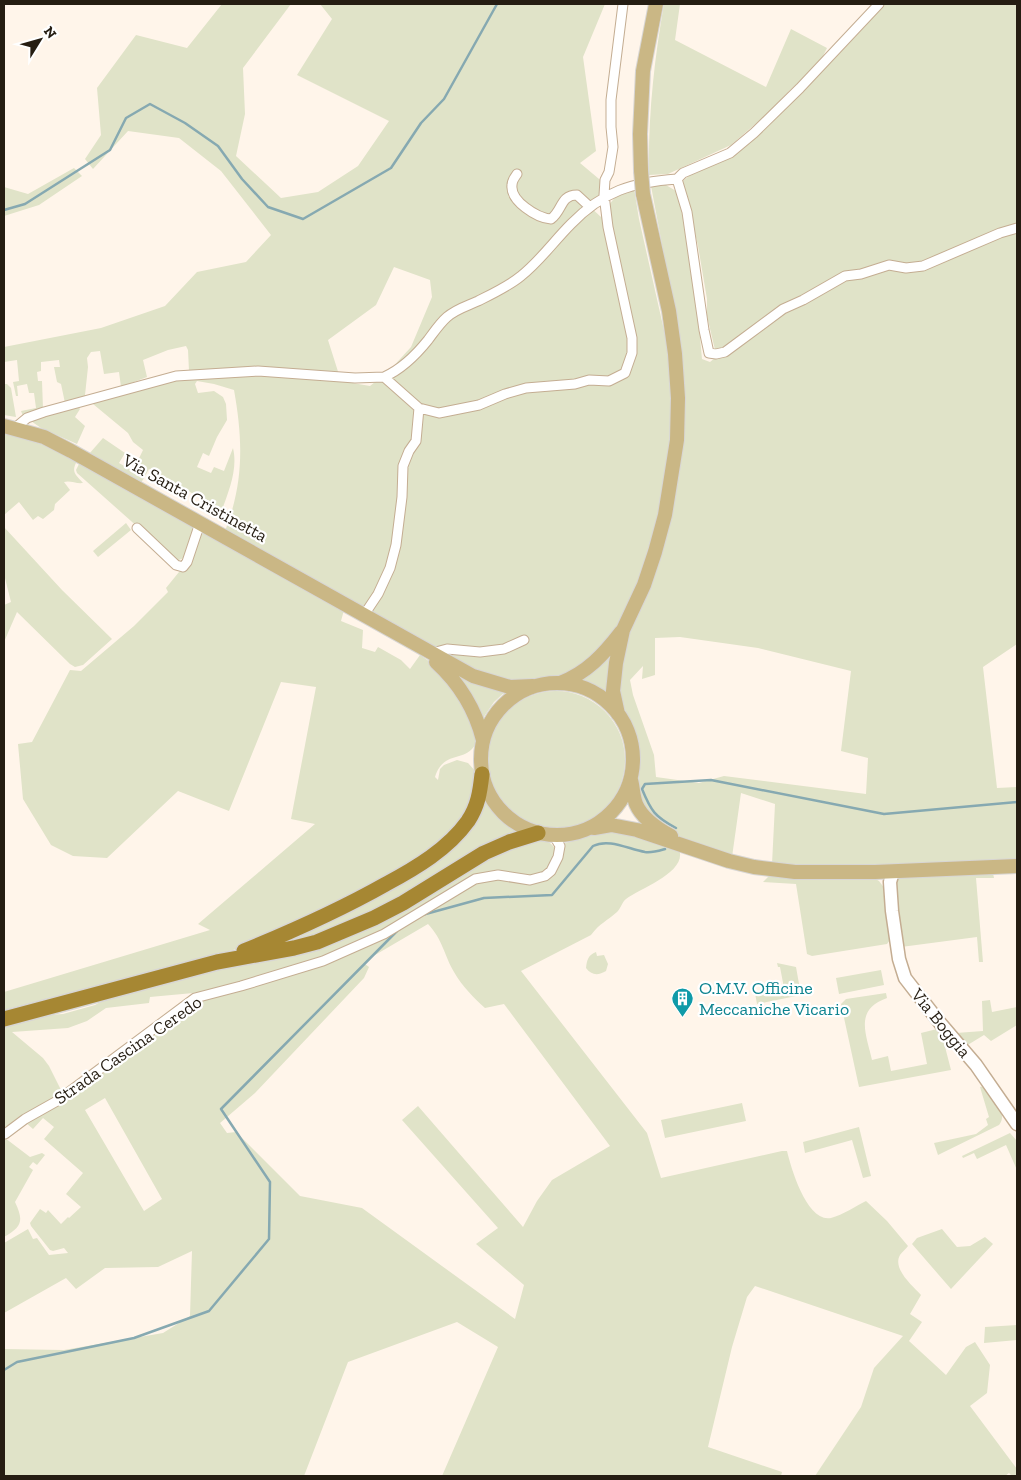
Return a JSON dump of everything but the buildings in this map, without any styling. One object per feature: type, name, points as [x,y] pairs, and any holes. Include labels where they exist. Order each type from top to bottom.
[{"type":"highway","points":[[217,962],[318,920],[353,903],[422,863],[460,831],[468,820],[480,795],[482,774]]},
{"type":"highway","points":[[4,1019],[217,962],[294,948],[349,930],[403,903],[484,853],[538,833]]},
{"type":"main road","points":[[618,714],[613,691],[616,663],[624,630],[644,585],[665,516],[677,440],[678,398],[675,354],[668,311],[643,194],[641,171],[640,134],[643,70],[656,4]]},
{"type":"main road","name":"Via Santa Cristinetta","points":[[9,427],[44,437],[145,491],[473,676],[510,687],[533,686]]},
{"type":"main road","points":[[560,683],[573,678],[588,668],[603,655],[624,630]]},
{"type":"main road","name":"Via Santa Cristinetta","points":[[427,650],[462,689],[471,706],[483,740]]},
{"type":"main road","points":[[589,829],[603,821],[615,809],[625,794],[634,762],[632,744],[627,728],[606,701],[592,691],[576,685],[560,683],[533,686],[511,698],[499,710],[489,724],[480,756],[482,774],[487,791],[501,811],[515,823],[538,833],[554,836],[611,825],[637,830],[729,861],[775,870],[815,873],[892,872],[1017,866]]},
{"type":"main road","points":[[631,778],[636,804],[643,815],[669,835],[701,852]]},
{"type":"street","points":[[384,377],[419,408],[439,413],[479,405],[504,394],[526,388],[575,384],[589,380],[609,381],[625,372],[632,353],[632,338],[608,227],[605,198],[605,180],[609,172],[613,147],[610,127],[611,100],[623,4]]},
{"type":"street","points":[[9,427],[27,418],[176,376],[258,371],[355,378],[384,377],[415,355],[445,318],[453,312],[519,278],[590,207],[625,187],[659,180],[677,179],[683,173],[730,153],[754,133],[800,88],[880,4]]},
{"type":"street","points":[[517,174],[512,182],[512,191],[517,200],[543,219],[551,219],[558,214],[564,200],[571,195],[577,195],[590,207]]},
{"type":"street","points":[[677,179],[687,212],[709,353],[725,352],[783,309],[845,276],[861,274],[889,266],[906,268],[923,266],[1000,233],[1017,228]]},
{"type":"street","points":[[364,615],[378,594],[390,568],[396,545],[402,497],[403,466],[416,440],[419,408]]},
{"type":"street","points":[[136,528],[176,565],[183,567],[187,562],[200,523]]},
{"type":"street","points":[[427,650],[448,649],[480,652],[504,649],[524,640]]},
{"type":"street","name":"Strada Cascina Ceredo","points":[[5,1134],[57,1101],[195,998],[322,961],[384,934],[475,879],[498,875],[530,880],[545,876],[555,865],[558,857],[560,846],[554,836]]},
{"type":"street","name":"Via Boggia","points":[[875,872],[886,886],[892,911]]},
{"type":"street","name":"Via Boggia","points":[[892,872],[890,882],[892,911],[899,959],[905,978],[976,1065],[1017,1124]]},
{"type":"green space","points":[[222,4],[291,4],[243,68],[245,114],[236,156],[281,198],[318,192],[358,166],[389,121],[297,75],[332,19],[320,4],[605,4],[583,57],[596,151],[580,163],[605,184],[604,195],[588,205],[601,217],[614,199],[621,193],[634,188],[639,219],[670,357],[673,399],[671,443],[658,515],[637,586],[622,623],[606,645],[563,677],[525,683],[490,678],[447,654],[453,654],[438,647],[430,648],[225,531],[236,496],[239,478],[239,426],[234,390],[197,381],[195,384],[198,393],[214,391],[223,397],[226,404],[227,420],[209,456],[203,453],[197,467],[211,473],[214,467],[224,471],[233,448],[234,472],[222,510],[149,469],[141,483],[89,454],[103,438],[125,453],[119,463],[133,471],[143,450],[133,442],[128,433],[93,404],[95,402],[169,381],[222,374],[215,369],[189,371],[188,350],[186,346],[168,350],[143,360],[147,377],[121,387],[119,372],[104,374],[100,351],[91,352],[87,358],[86,397],[53,408],[52,405],[65,403],[61,384],[57,382],[54,367],[60,367],[59,360],[41,362],[41,371],[37,372],[38,381],[42,381],[43,409],[23,416],[21,411],[36,408],[34,393],[29,393],[27,384],[17,386],[18,396],[16,396],[13,382],[19,381],[17,360],[4,362],[4,347],[101,328],[165,306],[197,272],[246,262],[271,235],[221,171],[179,138],[128,131],[93,169],[85,159],[101,135],[97,88],[136,35],[187,48]],"holes":[[[394,267],[430,280],[432,297],[411,347],[390,370],[370,386],[341,381],[328,340],[376,305]]]},
{"type":"green space","points":[[664,4],[680,4],[675,40],[766,87],[791,29],[827,48],[822,58],[807,75],[768,113],[731,145],[668,174],[649,175],[652,89]]},
{"type":"green space","points":[[885,4],[1017,4],[1017,644],[983,667],[997,788],[1017,787],[1017,863],[821,869],[772,864],[775,804],[741,793],[732,857],[692,844],[655,821],[638,797],[636,778],[639,757],[634,728],[619,698],[623,656],[628,635],[653,580],[665,542],[677,324],[651,186],[666,185],[676,191],[690,253],[702,359],[710,362],[716,357],[716,354],[707,316],[707,299],[698,246],[683,181],[708,165],[803,91]],"holes":[[[680,637],[758,648],[851,671],[841,751],[868,758],[866,794],[724,776],[699,783],[656,777],[654,755],[633,695],[630,680],[643,666],[642,679],[655,675],[655,638]]]},
{"type":"green space","points":[[74,168],[82,176],[39,205],[4,216],[4,187],[28,194]]},
{"type":"green space","points":[[4,384],[11,388],[16,417],[4,415]]},
{"type":"green space","points":[[78,406],[80,409],[75,417],[85,426],[77,444],[41,428],[31,421]]},
{"type":"green space","points":[[4,432],[50,447],[77,461],[74,468],[75,473],[83,483],[64,482],[70,490],[55,504],[54,510],[43,519],[38,516],[33,520],[19,502],[4,515]]},
{"type":"green space","points":[[80,462],[194,525],[184,558],[176,561],[77,473],[76,470]]},
{"type":"green space","points":[[126,523],[131,530],[98,557],[93,551]]},
{"type":"green space","points":[[4,527],[62,590],[112,639],[83,665],[75,667],[70,664],[17,612],[4,642],[4,605],[11,602],[4,574]]},
{"type":"green space","points":[[202,529],[344,610],[341,621],[363,630],[362,648],[375,652],[378,647],[401,660],[410,669],[420,655],[433,664],[464,698],[477,741],[467,753],[444,763],[439,768],[435,777],[438,780],[440,769],[444,765],[457,760],[468,763],[477,773],[478,782],[463,822],[404,870],[251,944],[4,1010],[4,992],[210,930],[198,924],[315,824],[291,819],[316,687],[281,682],[229,811],[178,791],[107,858],[73,856],[51,845],[23,799],[18,744],[32,742],[70,670],[81,671],[134,626],[168,592],[166,588],[179,572],[187,568]]},
{"type":"green space","points":[[611,652],[609,697],[593,686],[578,681]]},
{"type":"green space","points":[[460,676],[506,691],[494,702],[483,718],[458,677]]},
{"type":"green space","points":[[556,691],[570,692],[583,696],[595,702],[605,711],[614,721],[620,733],[624,746],[624,774],[620,787],[614,799],[605,809],[595,818],[583,824],[570,828],[556,829],[542,828],[529,824],[517,818],[507,809],[498,799],[492,787],[488,774],[487,760],[488,746],[492,733],[498,721],[507,711],[517,702],[529,696],[542,692]]},
{"type":"green space","points":[[483,797],[506,822],[524,833],[413,894],[339,930],[291,941],[293,936],[417,867]]},
{"type":"green space","points":[[612,829],[679,849],[680,857],[677,865],[661,878],[626,899],[620,909],[591,935],[521,971],[647,1133],[661,1178],[787,1151],[796,1181],[802,1193],[815,1212],[822,1217],[831,1218],[845,1213],[866,1201],[887,1221],[908,1246],[900,1255],[898,1260],[899,1266],[904,1277],[921,1295],[910,1314],[922,1322],[909,1341],[946,1375],[966,1347],[975,1342],[990,1365],[987,1393],[970,1406],[1017,1469],[1017,1476],[1012,1476],[1009,1473],[1005,1476],[815,1476],[861,1407],[874,1368],[903,1336],[755,1286],[747,1297],[732,1347],[708,1447],[782,1472],[781,1476],[442,1476],[498,1347],[457,1322],[348,1362],[304,1476],[4,1476],[4,1349],[64,1350],[163,1333],[190,1316],[192,1251],[158,1267],[105,1268],[76,1289],[66,1278],[4,1313],[4,1243],[28,1229],[33,1239],[37,1238],[49,1255],[68,1253],[64,1248],[50,1250],[30,1223],[40,1209],[46,1213],[48,1210],[61,1224],[81,1207],[66,1194],[83,1173],[44,1139],[54,1127],[43,1118],[33,1129],[25,1122],[196,1001],[288,977],[339,957],[390,934],[476,884],[487,880],[538,882],[551,875],[555,870],[565,843]],"holes":[[[428,924],[437,936],[454,972],[464,987],[485,1008],[504,1004],[610,1146],[552,1180],[537,1201],[523,1227],[418,1106],[402,1120],[498,1228],[476,1244],[524,1285],[515,1319],[362,1208],[300,1196],[236,1132],[227,1133],[220,1123],[255,1093],[364,978],[369,967],[365,964],[370,958]],[[105,1098],[162,1199],[144,1211],[85,1110]]]},
{"type":"green space","points":[[530,840],[549,842],[556,851],[549,867],[541,874],[533,878],[496,872],[384,930],[320,959],[204,992],[150,997],[149,1003],[106,1008],[87,1021],[68,1028],[12,1032],[43,1058],[63,1094],[4,1133],[4,1027],[34,1016],[63,1014],[95,1005],[108,998],[259,959],[295,953],[468,868]]},
{"type":"green space","points":[[993,873],[994,878],[976,878],[983,962],[979,962],[977,937],[901,947],[893,880],[897,875]]},
{"type":"green space","points":[[771,874],[872,877],[879,881],[885,889],[890,940],[887,944],[812,956],[807,954],[796,884],[763,882]]},
{"type":"green space","points":[[596,952],[597,956],[604,955],[608,964],[606,971],[603,973],[592,973],[586,968],[588,958]]},
{"type":"green space","points":[[777,963],[796,967],[801,995],[757,1004],[755,993],[784,988],[780,967],[778,967]]},
{"type":"green space","points":[[881,970],[884,985],[839,994],[836,978]]},
{"type":"green space","points":[[886,993],[887,998],[870,1009],[866,1016],[865,1032],[872,1060],[888,1056],[891,1071],[927,1064],[921,1033],[937,1029],[942,1035],[951,1070],[859,1087],[841,1004],[846,999]]},
{"type":"green space","points":[[990,1000],[992,1012],[1017,1007],[1017,1025],[991,1041],[984,1035],[966,1046],[956,1033],[983,1031],[982,1001]]},
{"type":"green space","points":[[984,1086],[1001,1110],[1002,1120],[999,1125],[938,1155],[934,1143],[976,1134],[988,1125],[986,1119],[989,1117],[980,1087]]},
{"type":"green space","points":[[742,1103],[746,1121],[665,1138],[661,1120]]},
{"type":"green space","points":[[859,1127],[871,1176],[863,1178],[852,1140],[805,1153],[803,1142]]},
{"type":"green space","points":[[1010,1133],[1017,1141],[1017,1170],[1006,1145],[977,1159],[974,1153],[963,1158],[962,1156]]},
{"type":"green space","points":[[4,1139],[30,1157],[42,1153],[45,1155],[37,1165],[33,1162],[29,1167],[33,1170],[15,1202],[20,1214],[20,1223],[15,1230],[4,1237]]},
{"type":"green space","points":[[942,1229],[957,1247],[970,1246],[985,1237],[993,1244],[951,1289],[912,1244],[917,1238]]},
{"type":"green space","points":[[1017,1325],[1017,1340],[984,1343],[985,1327]]},
{"type":"waterway","points":[[4,210],[25,204],[110,150],[126,118],[150,104],[185,123],[218,146],[242,179],[268,207],[303,219],[391,168],[421,123],[444,99],[497,4]]},
{"type":"waterway","points":[[676,828],[654,813],[642,789],[645,784],[711,780],[884,814],[1017,802]]},
{"type":"waterway","points":[[422,915],[484,898],[552,895],[593,846],[599,844],[619,845],[648,852],[665,849]]},
{"type":"waterway","points":[[4,1370],[17,1362],[134,1338],[209,1311],[269,1239],[270,1182],[221,1109],[397,931]]},
{"type":"place","name":"O.M.V. Officine Meccaniche Vicario","points":[[683,1017]]}]
